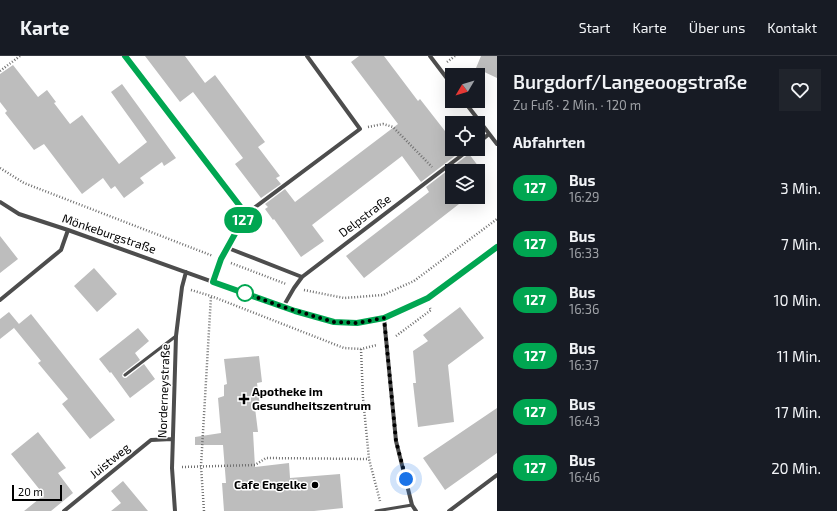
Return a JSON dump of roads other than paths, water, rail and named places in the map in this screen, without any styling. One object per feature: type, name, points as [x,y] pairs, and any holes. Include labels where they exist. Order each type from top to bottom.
[{"type":"street","points":[[125,56],[246,214]]},
{"type":"street","points":[[213,282],[221,259],[246,214],[360,129],[307,56]]},
{"type":"street","points":[[430,56],[445,76]]},
{"type":"street","points":[[469,108],[497,144]]},
{"type":"street","points":[[485,137],[489,134]]},
{"type":"street","name":"Delpstraße","points":[[283,307],[302,277],[461,156]]},
{"type":"street","name":"Mönkeburgstraße","points":[[0,202],[19,214],[283,307],[334,322],[357,323],[384,318],[428,298],[497,247]]},
{"type":"street","points":[[0,300],[61,250],[68,230]]},
{"type":"street","points":[[228,248],[302,277]]},
{"type":"street","name":"Norderneystraße","points":[[175,511],[172,468],[172,439],[176,336],[182,287],[186,272]]},
{"type":"street","points":[[384,318],[396,441],[412,505],[416,511]]},
{"type":"street","name":"Juistweg","points":[[64,511],[151,440],[172,439]]},
{"type":"street","points":[[450,511],[497,475]]},
{"type":"lane","points":[[125,375],[176,336]]},
{"type":"lane","points":[[376,511],[412,505]]},
{"type":"place","name":"Apotheke im Gesundheitszentrum","points":[[244,399]]},
{"type":"place","name":"Cafe Engelke","points":[[315,485]]}]
